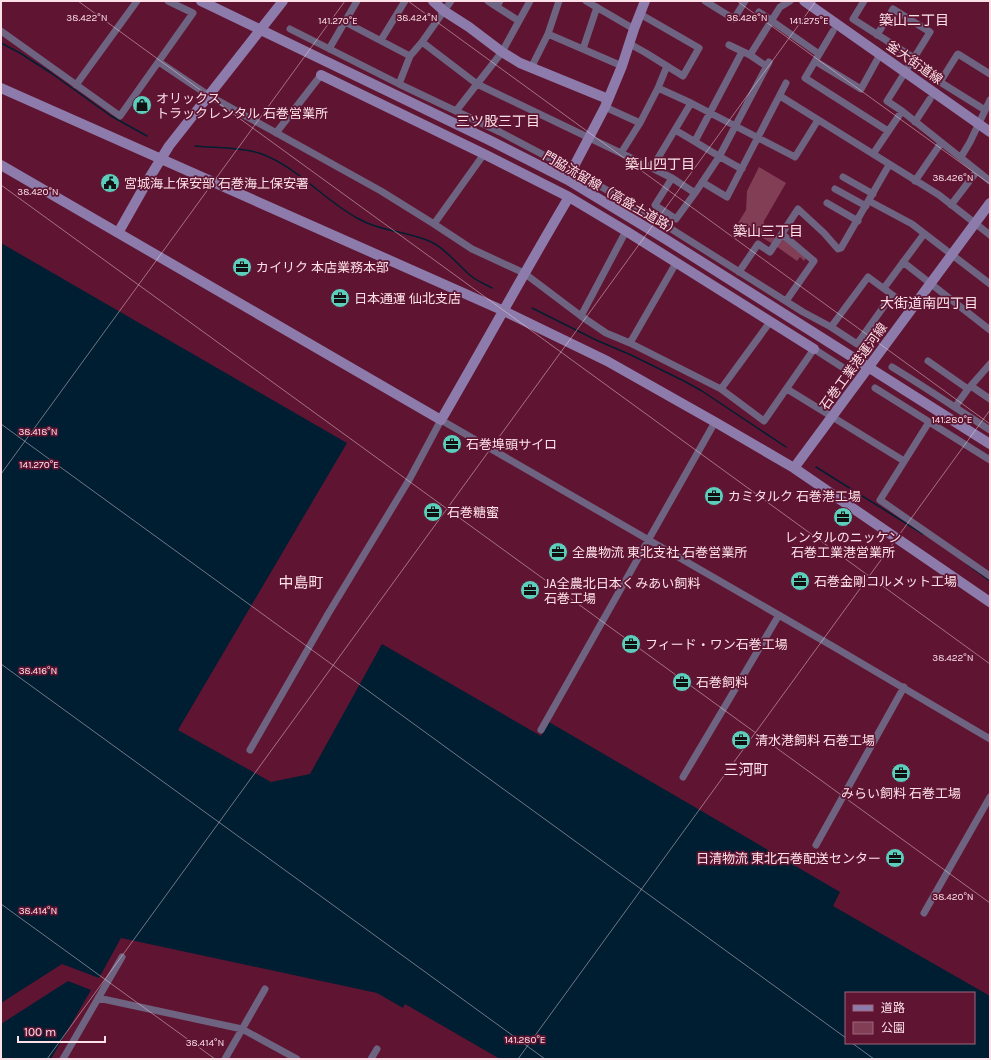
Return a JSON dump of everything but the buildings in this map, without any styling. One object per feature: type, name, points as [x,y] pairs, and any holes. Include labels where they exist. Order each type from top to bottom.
[{"type":"street","points":[[76,85],[137,1]]},
{"type":"street","points":[[1,32],[120,116],[193,13],[168,1]]},
{"type":"street","name":"門脇流留線（高盛土道路）","points":[[201,1],[491,141],[568,180],[674,244],[990,444]]},
{"type":"street","points":[[118,233],[169,146],[283,1]]},
{"type":"street","points":[[329,49],[357,1]]},
{"type":"street","points":[[381,40],[405,1]]},
{"type":"street","points":[[433,1],[444,11],[520,63],[607,103],[640,123]]},
{"type":"street","points":[[399,84],[410,56],[422,42],[451,1]]},
{"type":"street","points":[[488,1],[499,4],[519,21]]},
{"type":"street","points":[[456,111],[502,52],[530,1]]},
{"type":"street","points":[[586,1],[634,29]]},
{"type":"street","points":[[572,170],[607,103],[645,1]]},
{"type":"street","points":[[705,1],[734,19],[745,1]]},
{"type":"street","points":[[750,55],[780,7],[790,1]]},
{"type":"street","name":"釜大街道線","points":[[804,1],[990,132]]},
{"type":"street","points":[[864,1],[853,19],[914,58]]},
{"type":"street","points":[[531,68],[548,34],[556,2]]},
{"type":"street","points":[[583,49],[597,7]]},
{"type":"street","points":[[877,34],[893,9],[930,32],[887,101],[902,111],[990,181]]},
{"type":"street","points":[[759,12],[817,58],[861,89],[877,60]]},
{"type":"street","points":[[630,44],[683,76],[699,48],[640,14]]},
{"type":"street","points":[[345,22],[410,56]]},
{"type":"street","points":[[290,29],[399,84],[500,132],[572,170],[638,208],[803,312],[831,327],[857,344],[892,295]]},
{"type":"street","points":[[833,31],[805,78],[888,131]]},
{"type":"street","points":[[548,34],[622,66]]},
{"type":"street","points":[[422,42],[477,84],[652,168],[672,178],[695,193]]},
{"type":"street","points":[[672,178],[655,205],[676,219],[719,157],[767,64],[729,45]]},
{"type":"street","points":[[695,141],[742,52]]},
{"type":"street","points":[[985,110],[940,82],[958,54],[990,74]]},
{"type":"street","points":[[159,62],[208,96],[381,191],[472,249],[524,273],[606,333],[721,389],[764,421],[814,349]]},
{"type":"street","points":[[620,153],[640,123],[658,88],[667,66]]},
{"type":"street","points":[[276,133],[321,75],[569,197],[626,230],[842,367]]},
{"type":"street","points":[[702,182],[727,197],[786,83]]},
{"type":"street","points":[[1,88],[504,311],[607,361],[794,468],[990,602]]},
{"type":"street","points":[[658,88],[691,103],[795,157],[818,120]]},
{"type":"street","points":[[780,96],[938,195],[990,235]]},
{"type":"street","points":[[915,122],[930,99]]},
{"type":"street","points":[[961,157],[970,142],[990,100]]},
{"type":"street","points":[[652,168],[691,103]]},
{"type":"street","points":[[873,154],[902,111]]},
{"type":"street","points":[[675,130],[742,169]]},
{"type":"street","points":[[915,181],[941,143]]},
{"type":"street","points":[[434,224],[484,154]]},
{"type":"street","points":[[1,165],[904,687],[990,739]]},
{"type":"street","points":[[739,272],[758,244],[770,252],[798,209],[824,233],[838,249],[841,248],[868,204],[889,165]]},
{"type":"street","points":[[951,205],[977,170]]},
{"type":"street","points":[[843,177],[873,194]]},
{"type":"street","points":[[835,189],[912,224],[990,284]]},
{"type":"street","points":[[250,750],[328,614],[409,480],[524,273],[569,197]]},
{"type":"street","points":[[827,203],[858,221]]},
{"type":"street","name":"石巻工業港運河線","points":[[794,468],[990,203]]},
{"type":"street","points":[[582,316],[626,230]]},
{"type":"street","points":[[782,234],[814,261],[786,301]]},
{"type":"street","points":[[884,288],[924,234]]},
{"type":"street","points":[[903,262],[990,330]]},
{"type":"street","points":[[630,344],[676,263]]},
{"type":"street","points":[[831,327],[868,277],[906,304]]},
{"type":"street","points":[[721,389],[770,322]]},
{"type":"street","points":[[928,361],[990,399]]},
{"type":"street","points":[[954,408],[969,387],[989,365]]},
{"type":"street","points":[[892,367],[930,390],[954,408],[990,430]]},
{"type":"street","points":[[875,388],[990,460]]},
{"type":"street","points":[[787,389],[904,461]]},
{"type":"street","points":[[541,730],[715,422]]},
{"type":"street","points":[[929,422],[880,500],[990,576]]},
{"type":"street","points":[[683,777],[779,615]]},
{"type":"street","points":[[816,845],[904,687]]},
{"type":"street","points":[[924,913],[990,797]]},
{"type":"street","points":[[62,1059],[122,957]]},
{"type":"street","points":[[225,1059],[265,989]]},
{"type":"street","points":[[98,998],[242,1030],[297,1059]]},
{"type":"street","points":[[371,1059],[377,1049]]},
{"type":"green space","points":[[759,167],[786,183],[764,221],[763,231],[775,238],[779,234],[806,258],[804,261],[800,257],[797,261],[773,244],[738,223],[746,210],[747,191]]},
{"type":"water","points":[[1,243],[347,443],[178,730],[271,782],[310,774],[382,644],[541,736],[549,722],[840,892],[833,906],[990,996],[990,1059],[500,1059],[405,1004],[403,1008],[377,993],[121,938],[99,978],[62,964],[1,1003]]},
{"type":"water","points":[[68,981],[91,990],[51,1059],[1,1059],[1,1024]]},
{"type":"waterway","points":[[1,43],[20,53],[51,73],[111,116],[147,136]]},
{"type":"waterway","points":[[195,146],[252,151],[272,158],[297,174],[345,211],[357,218],[374,226],[420,238],[440,247],[471,276],[492,288]]},
{"type":"waterway","points":[[532,308],[684,381],[702,391],[786,447]]},
{"type":"waterway","points":[[816,467],[923,534]]},
{"type":"waterway","points":[[967,564],[990,581]]},
{"type":"place","name":"オリックス トラックレンタル 石巻営業所","points":[[142,105]]},
{"type":"place","name":"宮城海上保安部 石巻海上保安署","points":[[110,183]]},
{"type":"place","name":"カイリク 本店業務本部","points":[[242,267]]},
{"type":"place","name":"日本通運 仙北支店","points":[[340,298]]},
{"type":"place","name":"石巻埠頭サイロ","points":[[452,444]]},
{"type":"place","name":"カミタルク 石巻港工場","points":[[714,496]]},
{"type":"place","name":"石巻糖蜜","points":[[433,512]]},
{"type":"place","name":"レンタルのニッケン 石巻工業港営業所","points":[[843,517]]},
{"type":"place","name":"全農物流 東北支社 石巻営業所","points":[[558,552]]},
{"type":"place","name":"石巻金剛コルメット工場","points":[[800,581]]},
{"type":"place","name":"JA全農北日本くみあい飼料 石巻工場","points":[[530,590]]},
{"type":"place","name":"フィード・ワン石巻工場","points":[[631,644]]},
{"type":"place","name":"石巻飼料","points":[[682,682]]},
{"type":"place","name":"清水港飼料 石巻工場","points":[[741,740]]},
{"type":"place","name":"みらい飼料 石巻工場","points":[[901,773]]},
{"type":"place","name":"日清物流 東北石巻配送センター","points":[[895,858]]},
{"type":"district","name":"築山二丁目","points":[[914,20]]},
{"type":"district","name":"三ツ股三丁目","points":[[498,121]]},
{"type":"district","name":"築山四丁目","points":[[660,164]]},
{"type":"district","name":"築山三丁目","points":[[768,231]]},
{"type":"district","name":"大街道南四丁目","points":[[929,303]]},
{"type":"district","name":"中島町","points":[[301,583]]},
{"type":"district","name":"三河町","points":[[746,770]]}]
